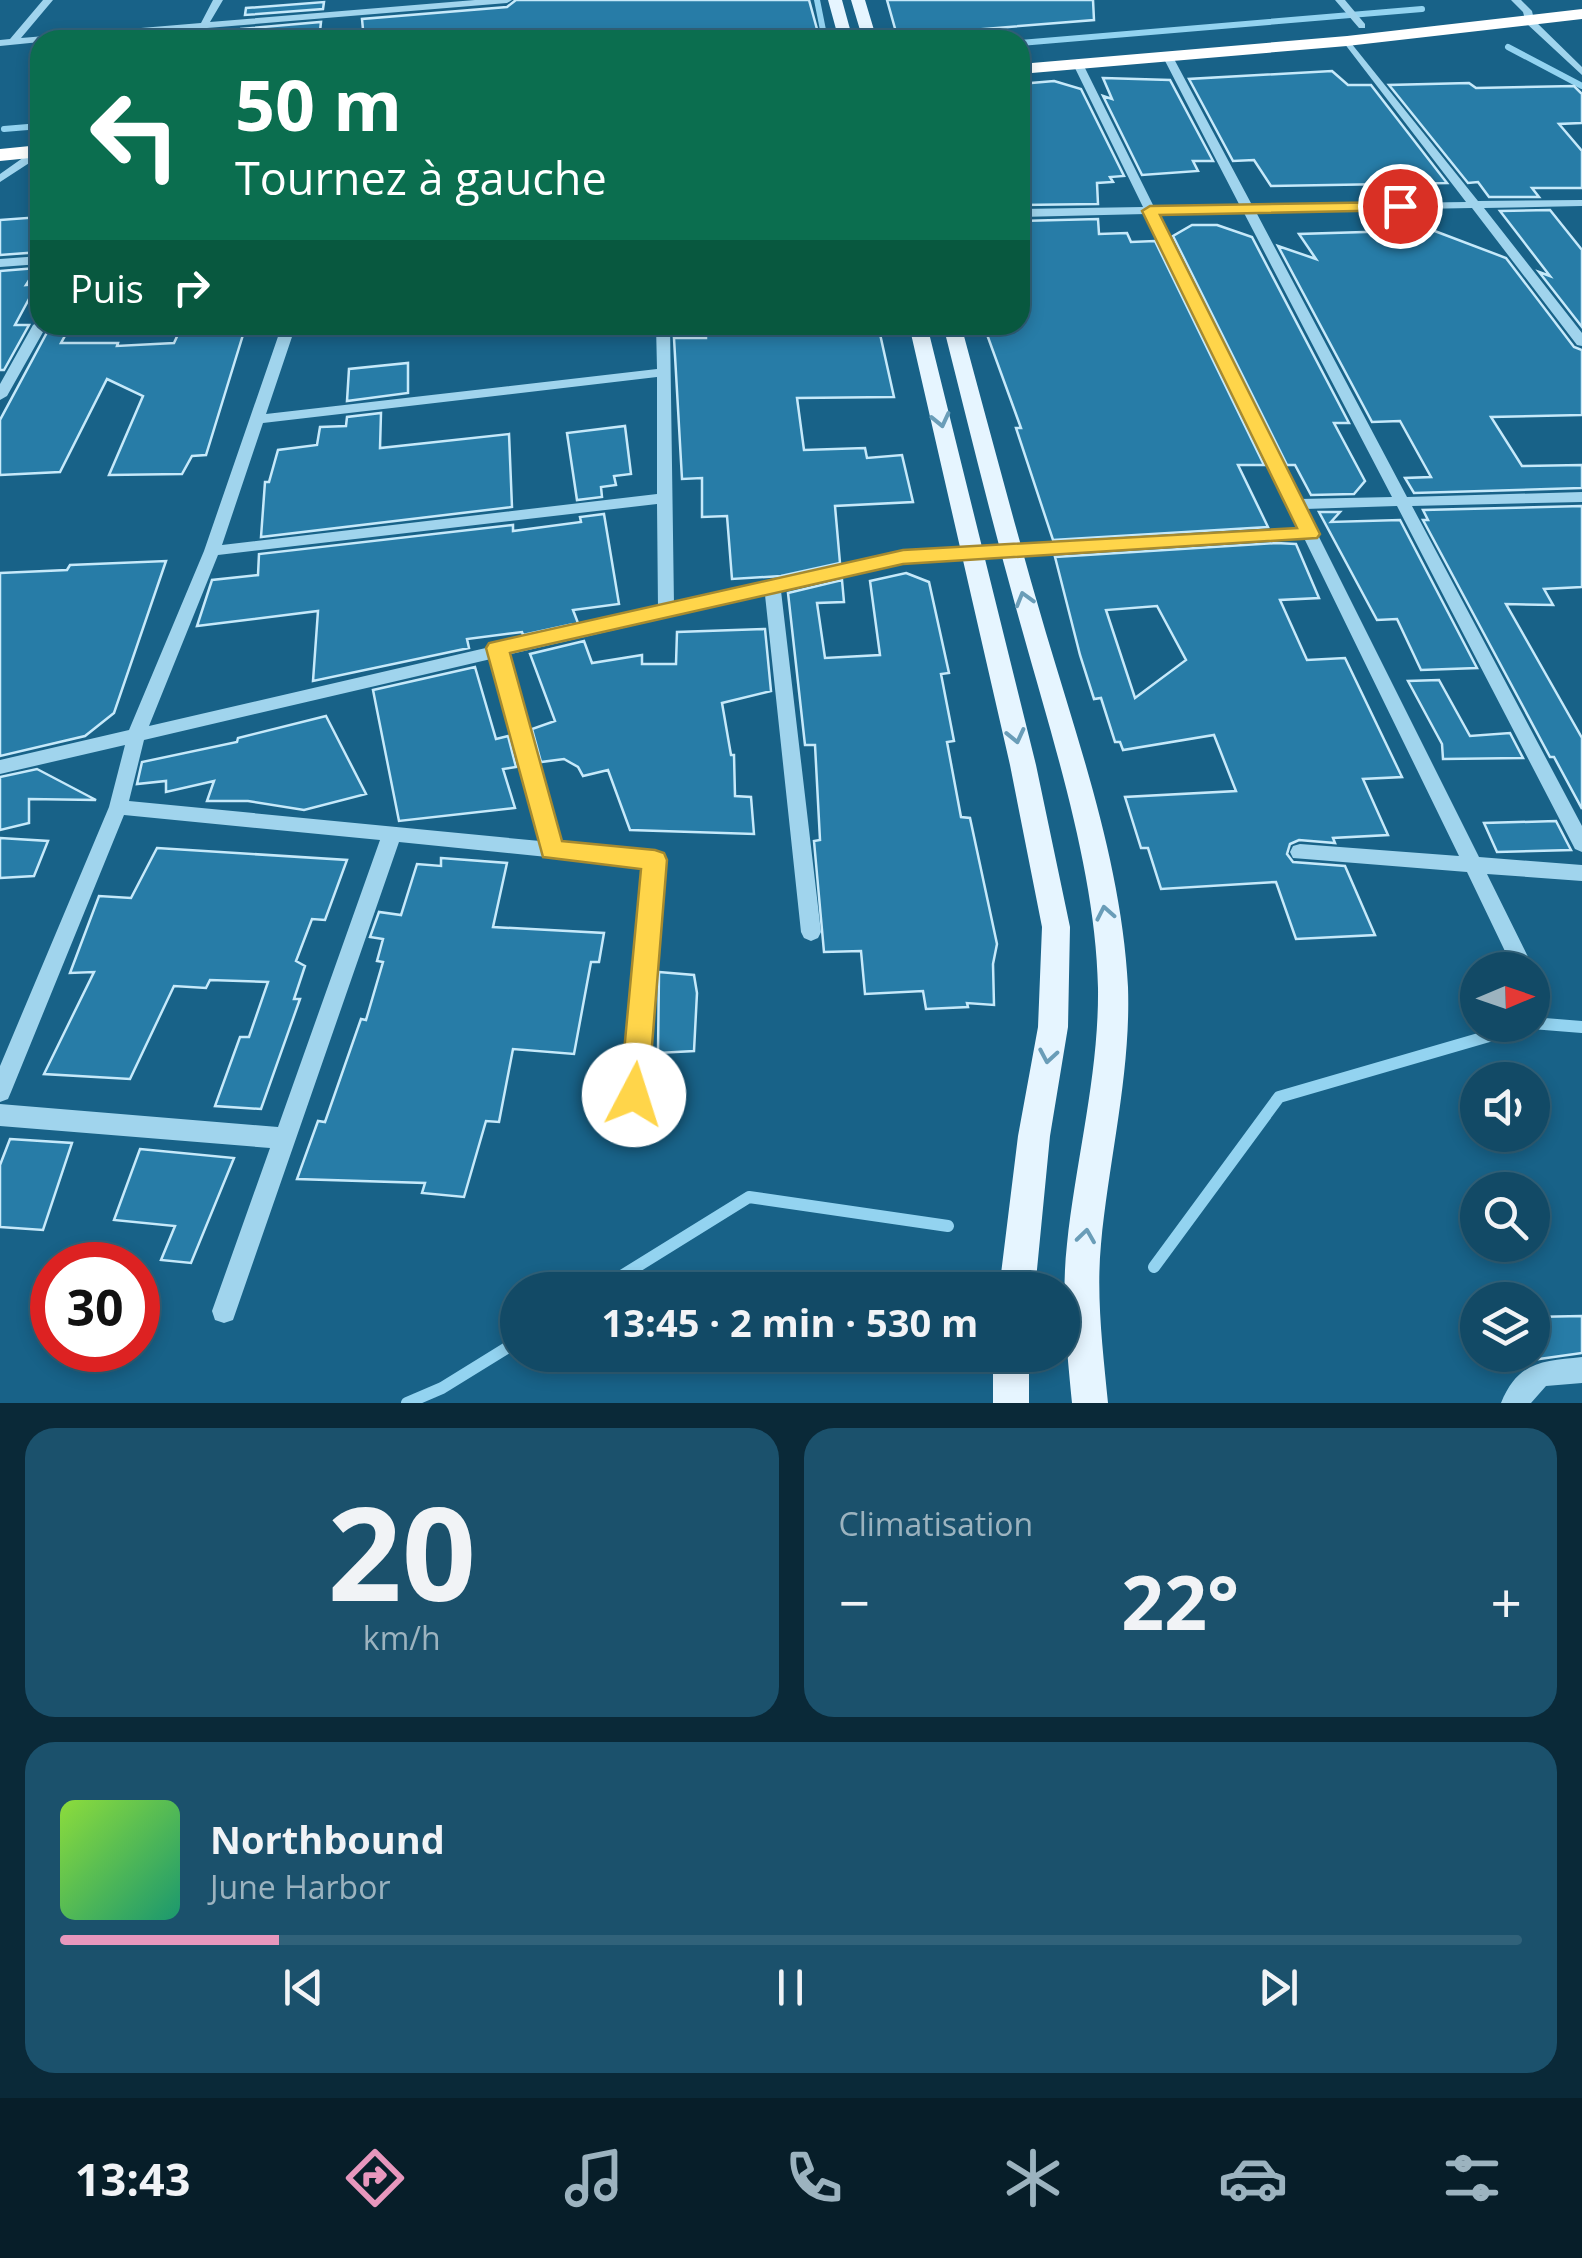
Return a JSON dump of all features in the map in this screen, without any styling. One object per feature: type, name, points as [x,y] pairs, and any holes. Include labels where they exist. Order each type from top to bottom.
[{"type":"highway","points":[[1030,68],[1347,42],[1582,2]]},
{"type":"highway","points":[[1030,53],[1524,11],[1582,14]]},
{"type":"highway","points":[[0,141],[30,146]]},
{"type":"highway","points":[[0,155],[30,149]]},
{"type":"main road","points":[[835,0],[843,30]]},
{"type":"main road","points":[[858,0],[867,30]]},
{"type":"main road","points":[[920,335],[1023,766],[1056,927],[1053,1027],[1034,1136],[1019,1272]]},
{"type":"main road","points":[[955,335],[1070,759],[1108,924],[1112,991],[1100,1156],[1084,1245],[1083,1336],[1090,1403]]},
{"type":"main road","points":[[1011,1403],[1012,1372]]},
{"type":"street","points":[[14,41],[48,0]]},
{"type":"street","points":[[201,30],[218,0]]},
{"type":"street","points":[[130,30],[395,5],[506,0]]},
{"type":"street","points":[[1340,0],[1362,26]]},
{"type":"street","points":[[1524,11],[1582,72]]},
{"type":"street","points":[[0,43],[30,39]]},
{"type":"street","points":[[1347,42],[1582,342]]},
{"type":"street","points":[[1557,48],[1582,48]]},
{"type":"street","points":[[1168,56],[1582,844]]},
{"type":"street","points":[[1078,64],[1516,952]]},
{"type":"street","points":[[0,179],[30,154]]},
{"type":"street","points":[[1030,213],[1582,203]]},
{"type":"street","points":[[0,263],[30,261]]},
{"type":"street","points":[[0,396],[34,335]]},
{"type":"street","points":[[0,1092],[118,806],[137,733],[212,551],[287,335]]},
{"type":"street","points":[[663,335],[666,609]]},
{"type":"street","points":[[258,419],[664,372]]},
{"type":"street","points":[[1295,504],[1582,497]]},
{"type":"street","points":[[212,551],[665,498]]},
{"type":"street","points":[[0,767],[497,648],[903,557],[1310,534]]},
{"type":"street","points":[[772,586],[811,932]]},
{"type":"street","points":[[497,648],[552,850]]},
{"type":"street","points":[[118,806],[655,860],[634,1095]]},
{"type":"street","points":[[224,1311],[392,834]]},
{"type":"street","points":[[1300,852],[1582,873]]},
{"type":"street","points":[[0,1115],[284,1138]]},
{"type":"street","points":[[1514,1403],[1540,1374],[1582,1370]]},
{"type":"building","points":[[516,0],[809,0],[817,30],[363,30],[362,19],[507,7]]},
{"type":"building","points":[[887,0],[1093,0],[1094,20],[971,30],[895,30]]},
{"type":"building","points":[[324,2],[323,9],[245,15],[246,8]]},
{"type":"building","points":[[321,22],[320,30],[241,29]]},
{"type":"building","points":[[1332,71],[1348,85],[1371,85],[1447,183],[1271,186],[1254,160],[1233,161],[1189,79]]},
{"type":"building","points":[[1103,78],[1170,80],[1213,161],[1193,161],[1198,171],[1142,175],[1103,96],[1112,99]]},
{"type":"building","points":[[1054,81],[1081,89],[1124,176],[1110,177],[1113,182],[1097,183],[1098,204],[1030,205],[1030,83]]},
{"type":"building","points":[[1469,83],[1476,88],[1574,86],[1582,94],[1582,123],[1559,124],[1582,151],[1582,188],[1532,188],[1539,197],[1489,197],[1478,182],[1468,183],[1389,85]]},
{"type":"building","points":[[1550,210],[1582,250],[1582,327],[1539,272],[1550,276],[1500,211]]},
{"type":"building","points":[[30,218],[30,253],[0,255],[0,220]]},
{"type":"building","points":[[1098,219],[1099,234],[1127,233],[1131,242],[1155,241],[1264,465],[1238,465],[1268,527],[1053,540],[1016,428],[1021,428],[987,335],[1030,335],[1030,221]]},
{"type":"building","points":[[1192,225],[1217,225],[1252,237],[1349,423],[1334,423],[1365,481],[1354,494],[1311,495],[1295,465],[1287,465],[1173,236]]},
{"type":"building","points":[[1432,230],[1506,258],[1574,347],[1582,350],[1582,415],[1491,417],[1522,466],[1582,465],[1582,488],[1414,493],[1405,478],[1431,477],[1400,421],[1372,422],[1278,246],[1316,259],[1299,234]]},
{"type":"building","points":[[30,269],[26,285],[30,285],[30,297],[15,325],[29,325],[4,370],[0,370],[0,271]]},
{"type":"building","points":[[46,335],[65,335],[61,343],[118,343],[117,346],[174,343],[178,335],[243,335],[206,455],[192,456],[182,474],[109,475],[143,396],[107,379],[60,472],[0,475],[0,420]]},
{"type":"building","points":[[880,335],[894,397],[797,398],[804,450],[865,448],[867,458],[902,455],[913,502],[835,506],[840,563],[781,576],[732,579],[727,516],[702,517],[702,478],[682,479],[674,338]]},
{"type":"building","points":[[408,363],[408,393],[347,401],[349,369]]},
{"type":"building","points":[[381,413],[380,448],[509,434],[512,507],[261,537],[265,482],[269,482],[278,450],[317,445],[320,427],[346,426],[347,417]]},
{"type":"building","points":[[625,426],[631,474],[614,476],[616,485],[601,487],[602,497],[577,500],[567,433]]},
{"type":"building","points":[[1582,506],[1582,587],[1544,589],[1553,605],[1506,604],[1582,738],[1582,809],[1423,520],[1428,520],[1423,510]]},
{"type":"building","points":[[1319,512],[1340,512],[1331,522],[1400,520],[1477,668],[1421,670],[1397,619],[1377,620]]},
{"type":"building","points":[[604,514],[619,604],[573,610],[578,623],[523,635],[522,632],[467,639],[469,648],[313,681],[318,611],[197,626],[212,580],[258,575],[259,554],[513,525],[513,531],[581,522],[580,517]]},
{"type":"building","points":[[1296,544],[1319,598],[1280,600],[1307,660],[1345,658],[1402,777],[1363,779],[1388,835],[1333,838],[1335,843],[1299,840],[1290,844],[1287,854],[1293,862],[1345,866],[1375,935],[1296,939],[1276,882],[1161,889],[1148,848],[1141,848],[1125,797],[1236,791],[1214,735],[1123,750],[1120,742],[1115,742],[1101,698],[1094,699],[1055,557]],"holes":[[[1157,606],[1186,660],[1135,698],[1106,610]]]},
{"type":"building","points":[[166,561],[114,713],[85,736],[0,756],[0,573]]},
{"type":"building","points":[[906,573],[929,582],[949,673],[941,674],[954,741],[947,742],[961,817],[970,818],[997,944],[993,964],[994,1005],[967,1003],[968,1007],[926,1009],[923,991],[865,994],[861,951],[824,952],[814,841],[820,840],[815,745],[805,745],[788,593],[842,580],[844,602],[817,603],[825,658],[880,655],[870,581]]},
{"type":"building","points":[[765,629],[771,691],[722,703],[734,755],[735,796],[751,797],[754,834],[630,830],[608,770],[583,776],[578,767],[564,759],[541,762],[532,729],[555,721],[530,654],[584,641],[592,663],[642,655],[642,664],[676,664],[677,632]]},
{"type":"building","points":[[475,667],[496,739],[508,736],[516,767],[503,769],[515,808],[399,821],[373,690]]},
{"type":"building","points":[[1439,680],[1470,736],[1510,733],[1523,758],[1443,759],[1442,744],[1408,681]]},
{"type":"building","points":[[326,716],[366,794],[304,810],[248,801],[207,801],[214,781],[166,792],[166,781],[137,784],[142,762],[237,742],[238,738]]},
{"type":"building","points":[[37,769],[96,800],[29,799],[29,823],[0,830],[0,777]]},
{"type":"building","points":[[1556,821],[1571,850],[1497,852],[1484,823]]},
{"type":"building","points":[[0,838],[48,841],[34,876],[0,878]]},
{"type":"building","points":[[157,848],[347,860],[325,920],[312,919],[296,961],[305,966],[294,999],[300,999],[261,1109],[215,1106],[240,1037],[249,1037],[268,982],[210,980],[206,988],[174,986],[130,1079],[44,1074],[94,972],[70,973],[99,896],[131,898]]},
{"type":"building","points":[[441,858],[507,863],[493,927],[604,933],[599,962],[591,962],[574,1054],[513,1049],[499,1122],[486,1121],[464,1197],[422,1193],[425,1183],[297,1179],[318,1121],[325,1122],[361,1019],[366,1020],[383,962],[377,961],[383,939],[370,937],[379,912],[401,915],[417,864],[441,866]]},
{"type":"building","points":[[659,972],[694,975],[694,1051],[658,1053]]},
{"type":"building","points":[[10,1139],[72,1143],[43,1230],[0,1227],[0,1165]]},
{"type":"building","points":[[140,1149],[234,1158],[191,1263],[161,1260],[175,1226],[114,1220]]},
{"type":"building","points":[[1582,1316],[1582,1353],[1550,1357],[1550,1317]]},
{"type":"waterway","points":[[817,0],[823,30]]},
{"type":"waterway","points":[[1030,42],[1422,9]]},
{"type":"waterway","points":[[1508,47],[1582,86]]},
{"type":"waterway","points":[[4,129],[30,127]]},
{"type":"waterway","points":[[1550,1024],[1582,1027]]},
{"type":"waterway","points":[[1154,1267],[1279,1097],[1468,1042]]},
{"type":"waterway","points":[[628,1272],[749,1197],[948,1226]]},
{"type":"waterway","points":[[407,1403],[442,1388],[500,1352]]},
{"type":"route","points":[[634,1095],[655,860],[552,850],[497,648],[903,557],[1310,534],[1150,211],[1400,206]]}]
